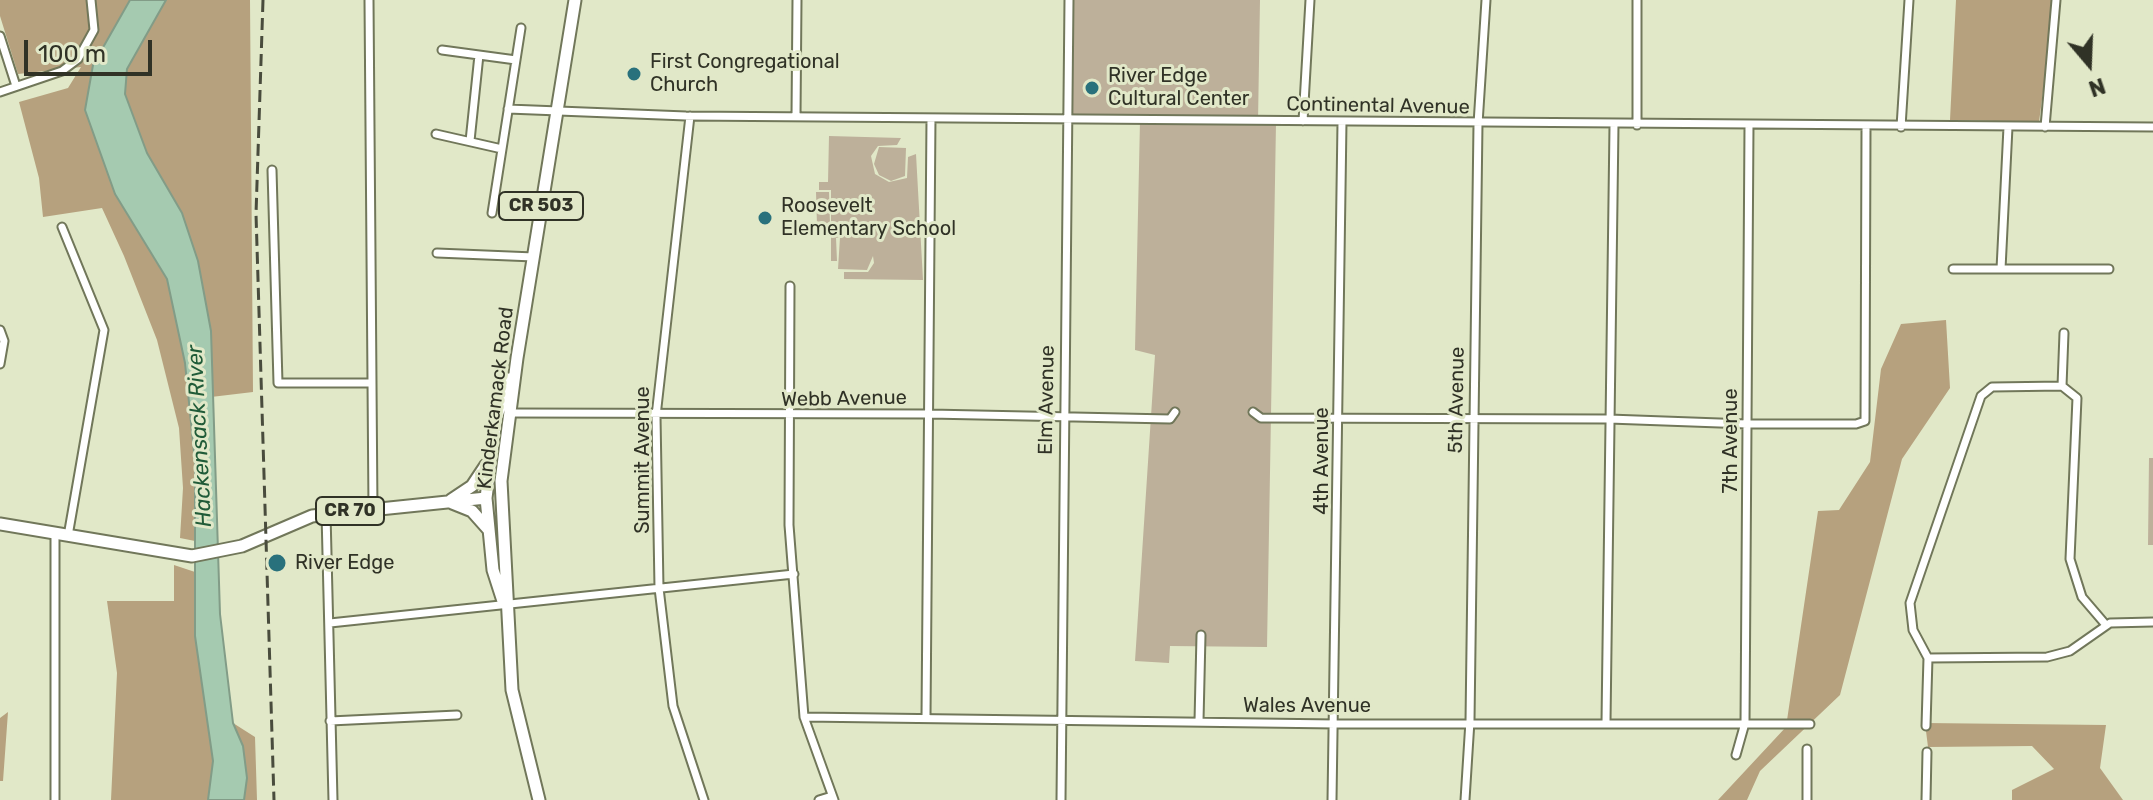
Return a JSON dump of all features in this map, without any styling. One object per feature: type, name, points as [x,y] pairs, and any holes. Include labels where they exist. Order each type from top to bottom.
[{"type":"main road","name":"Kinderkamack Road","points":[[539,800],[512,690],[505,605],[507,573],[501,481],[517,358],[575,0]]},
{"type":"main road","points":[[505,605],[496,584],[486,498],[499,406],[517,358]]},
{"type":"main road","points":[[496,429],[510,413]]},
{"type":"main road","points":[[448,502],[472,486],[490,457]]},
{"type":"main road","name":"CR 70","points":[[0,524],[192,556],[221,552],[326,513],[486,498]]},
{"type":"main road","points":[[448,502],[472,511],[489,530]]},
{"type":"street","points":[[0,92],[62,71],[78,59],[94,30],[91,0]]},
{"type":"street","points":[[369,0],[373,509]]},
{"type":"street","points":[[796,116],[797,0]]},
{"type":"street","name":"Elm Avenue","points":[[1061,800],[1069,0]]},
{"type":"street","points":[[1303,121],[1310,0]]},
{"type":"street","name":"5th Avenue","points":[[1465,800],[1470,721],[1478,124],[1486,0]]},
{"type":"street","points":[[1637,0],[1637,125]]},
{"type":"street","points":[[1901,127],[1909,0]]},
{"type":"street","points":[[2045,127],[2056,0]]},
{"type":"street","points":[[492,213],[521,28]]},
{"type":"street","points":[[0,36],[16,86]]},
{"type":"street","points":[[442,50],[516,60]]},
{"type":"street","points":[[470,141],[479,55]]},
{"type":"street","name":"Continental Avenue","points":[[508,109],[555,114],[690,116],[2153,127]]},
{"type":"street","name":"Summit Avenue","points":[[690,116],[656,416],[659,588],[673,706],[704,800]]},
{"type":"street","points":[[926,716],[931,118]]},
{"type":"street","name":"4th Avenue","points":[[1332,800],[1336,724],[1342,122]]},
{"type":"street","points":[[1606,722],[1614,125]]},
{"type":"street","name":"7th Avenue","points":[[1736,755],[1745,723],[1749,126]]},
{"type":"street","points":[[1253,412],[1261,418],[1609,419],[1747,424],[1856,424],[1865,421],[1866,127]]},
{"type":"street","points":[[2001,269],[2008,127]]},
{"type":"street","points":[[436,134],[502,149]]},
{"type":"street","points":[[272,170],[278,383],[370,383]]},
{"type":"street","points":[[62,227],[104,330],[68,536]]},
{"type":"street","points":[[437,253],[534,257]]},
{"type":"street","points":[[1953,269],[2109,269]]},
{"type":"street","points":[[790,286],[789,525],[804,717],[833,798],[819,800]]},
{"type":"street","points":[[0,330],[4,341],[0,364]]},
{"type":"street","points":[[2062,386],[2064,333]]},
{"type":"street","points":[[1926,726],[1928,658],[1913,630],[1910,603],[1981,396],[1999,385],[2062,386],[2074,392],[2079,404],[2072,571],[2082,597],[2106,625]]},
{"type":"street","name":"Webb Avenue","points":[[510,413],[656,416],[1063,415],[1170,419],[1175,412]]},
{"type":"street","points":[[326,513],[333,800]]},
{"type":"street","points":[[55,534],[55,800]]},
{"type":"street","points":[[330,623],[794,574]]},
{"type":"street","points":[[1928,658],[2059,654],[2081,645],[2106,625],[2119,621],[2153,622]]},
{"type":"street","points":[[1199,721],[1201,635]]},
{"type":"street","points":[[330,721],[457,715]]},
{"type":"street","name":"Wales Avenue","points":[[804,717],[926,716],[1336,724],[1470,721],[1810,724]]},
{"type":"street","points":[[1807,749],[1807,800]]},
{"type":"street","points":[[1926,800],[1927,752]]},
{"type":"shaded area","points":[[0,0],[130,0],[117,25],[115,194],[167,279],[185,363],[195,462],[195,541],[180,538],[183,488],[179,428],[157,340],[102,208],[43,217],[39,178],[19,102],[68,88],[81,67],[18,74],[0,16]]},
{"type":"shaded area","points":[[166,0],[250,0],[253,392],[211,397],[211,331],[182,213],[147,153],[125,94],[127,69]]},
{"type":"shaded area","points":[[1069,0],[1260,0],[1258,122],[1276,123],[1267,647],[1170,646],[1169,663],[1135,661],[1155,355],[1135,350],[1140,121],[1069,120]]},
{"type":"shaded area","points":[[1956,0],[2055,0],[2039,122],[1950,120]]},
{"type":"shaded area","points":[[829,136],[901,138],[897,145],[878,146],[871,156],[875,174],[889,182],[907,178],[908,157],[916,154],[923,280],[844,279],[844,272],[868,272],[874,263],[873,256],[867,270],[838,269],[840,237],[836,238],[837,261],[831,261],[831,190],[819,190],[819,182],[828,182]]},
{"type":"shaded area","points":[[879,147],[906,148],[905,176],[891,181],[879,175],[874,164]]},
{"type":"shaded area","points":[[816,192],[829,192],[830,224],[817,225]]},
{"type":"shaded area","points":[[1946,320],[1950,388],[1902,459],[1840,695],[1760,771],[1747,800],[1718,800],[1786,727],[1818,511],[1839,510],[1870,462],[1881,369],[1901,324]]},
{"type":"shaded area","points":[[2149,458],[2153,458],[2153,545],[2148,545]]},
{"type":"shaded area","points":[[174,565],[195,572],[195,636],[213,761],[212,786],[208,800],[111,800],[117,673],[107,601],[174,601]]},
{"type":"shaded area","points":[[8,712],[3,781],[0,781],[0,718]]},
{"type":"shaded area","points":[[233,723],[255,737],[257,800],[244,800],[247,778]]},
{"type":"shaded area","points":[[1925,723],[2106,725],[2100,768],[2123,800],[2012,800],[2012,790],[2054,769],[2032,746],[1928,747]]},
{"type":"water","name":"Hackensack River","points":[[130,0],[166,0],[127,69],[125,94],[147,153],[182,213],[198,261],[211,331],[220,614],[233,723],[243,746],[247,778],[244,800],[208,800],[213,761],[195,636],[195,462],[185,363],[167,279],[115,194],[85,110],[93,65]]},
{"type":"railway","points":[[263,0],[256,214],[274,800]]},
{"type":"place","name":"First Congregational Church","points":[[634,74]]},
{"type":"place","name":"River Edge Cultural Center","points":[[1092,88]]},
{"type":"place","name":"Roosevelt Elementary School","points":[[765,218]]},
{"type":"place","name":"River Edge","points":[[277,563]]}]
